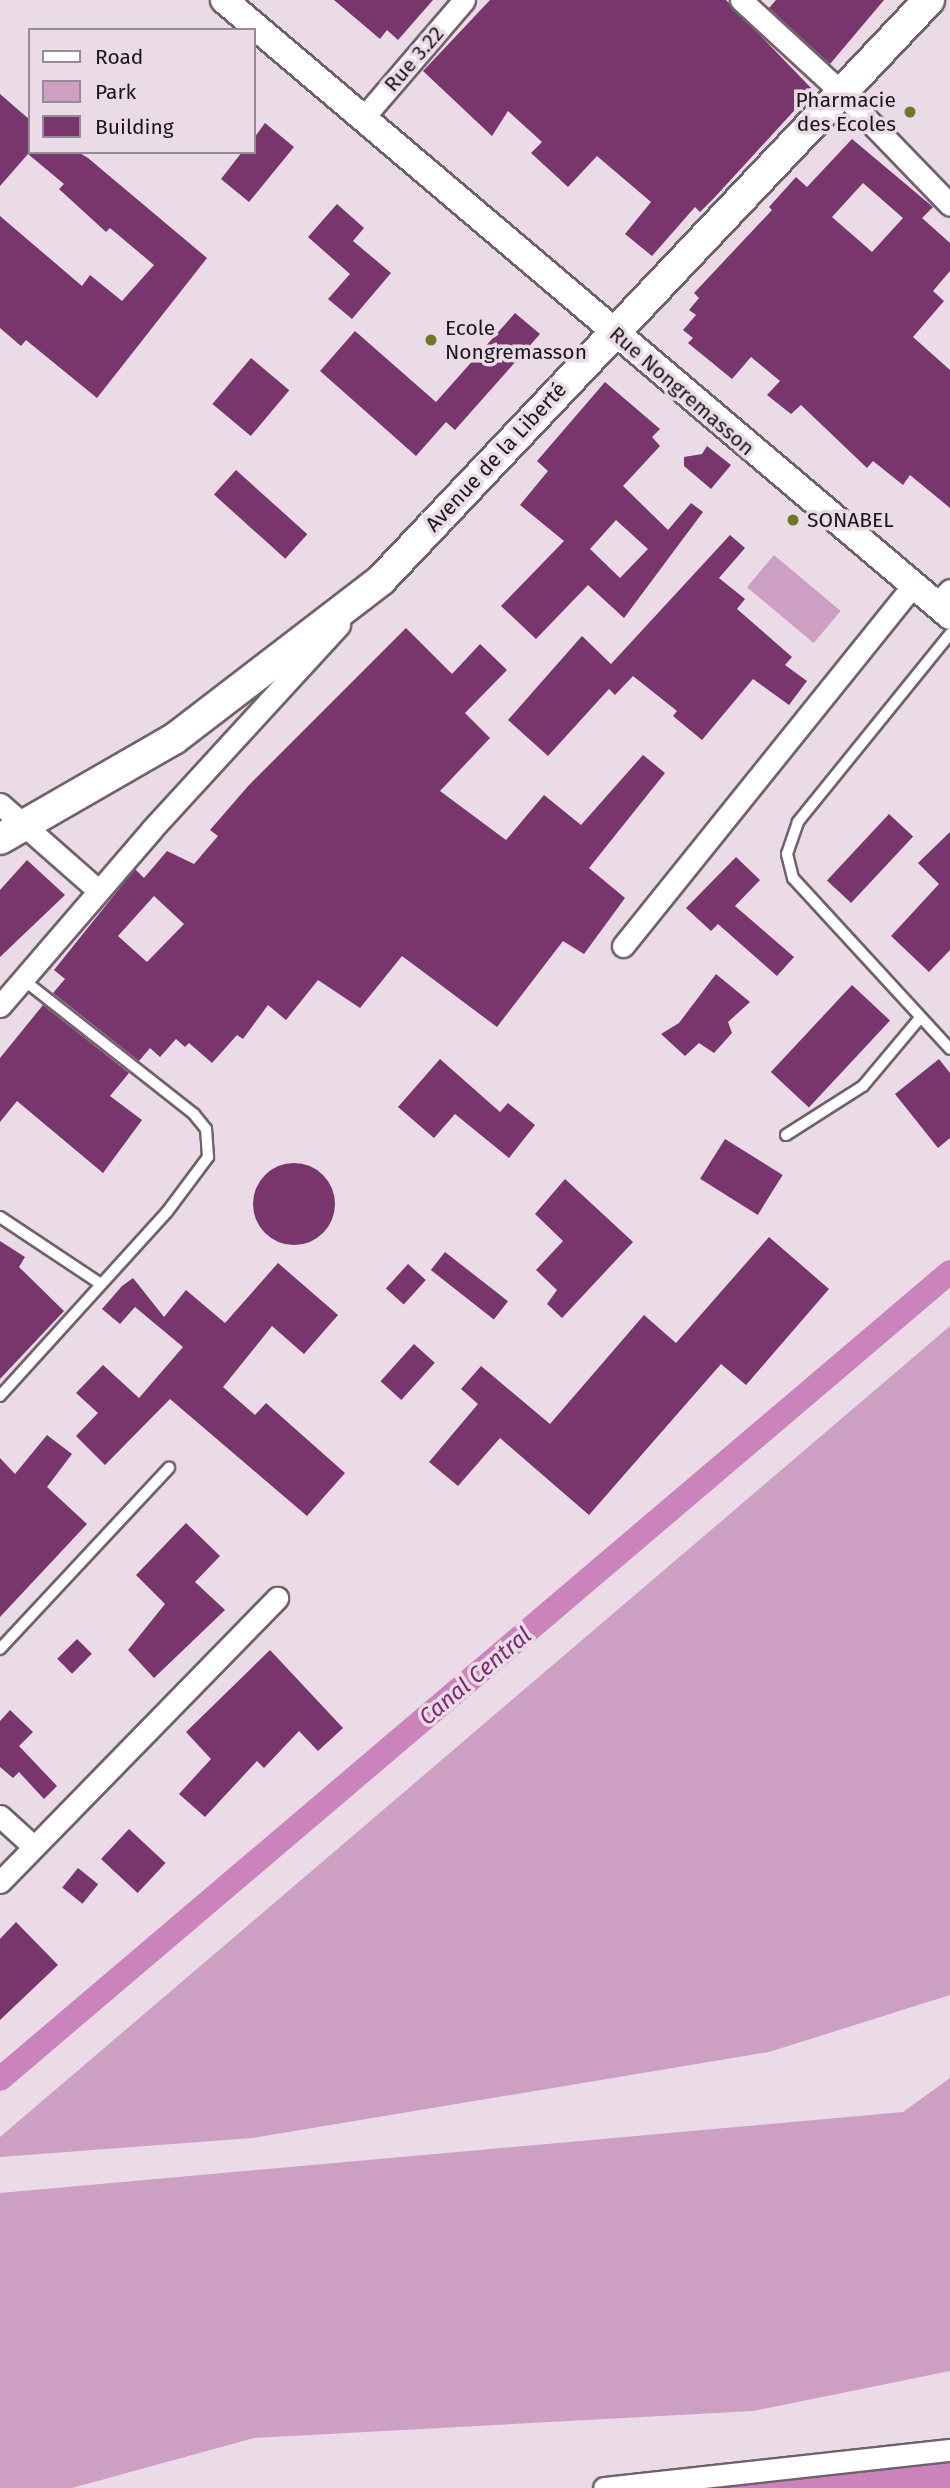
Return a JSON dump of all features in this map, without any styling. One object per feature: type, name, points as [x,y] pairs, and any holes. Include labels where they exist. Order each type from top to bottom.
[{"type":"main road","name":"Avenue de la Liberté","points":[[12,833],[174,739],[380,580],[929,0]]},
{"type":"street","name":"Rue Nongremasson","points":[[224,0],[913,585],[946,603]]},
{"type":"street","name":"Rue 3.22","points":[[363,118],[464,0]]},
{"type":"street","points":[[741,0],[840,91],[950,205]]},
{"type":"street","points":[[0,1006],[98,890],[380,580]]},
{"type":"street","points":[[623,946],[913,585]]},
{"type":"street","points":[[0,803],[12,833],[98,890]]},
{"type":"street","points":[[0,1882],[277,1598]]},
{"type":"street","points":[[0,1816],[33,1846]]},
{"type":"street","points":[[604,2488],[950,2450]]},
{"type":"lane","points":[[950,634],[798,822],[787,854],[793,878],[950,1049]]},
{"type":"lane","points":[[0,1396],[190,1184],[208,1157],[209,1140],[194,1114],[24,980]]},
{"type":"lane","points":[[786,1135],[863,1086],[920,1018]]},
{"type":"lane","points":[[0,1217],[101,1284]]},
{"type":"lane","points":[[0,1649],[169,1468]]},
{"type":"green space","points":[[774,555],[841,611],[814,643],[747,587]]},
{"type":"green space","points":[[950,1326],[950,1995],[769,2052],[252,2138],[0,2157],[0,2137]]},
{"type":"green space","points":[[950,2078],[950,2371],[753,2411],[254,2438],[72,2488],[0,2488],[0,2193],[903,2112]]},
{"type":"shaded area","points":[[950,2452],[950,2488],[662,2488]]},
{"type":"building","points":[[334,0],[433,0],[398,40],[387,30],[380,39]]},
{"type":"building","points":[[490,0],[726,0],[813,90],[715,197],[700,212],[695,207],[652,256],[625,234],[651,202],[597,156],[568,187],[531,153],[542,142],[508,111],[492,136],[423,71]]},
{"type":"building","points":[[776,0],[884,0],[830,64],[769,8]]},
{"type":"building","points":[[0,94],[28,118],[28,154],[0,186]]},
{"type":"building","points":[[265,123],[294,147],[249,202],[221,179],[240,154],[256,154],[256,135]]},
{"type":"building","points":[[852,139],[933,207],[922,218],[950,243],[950,271],[933,291],[944,301],[913,337],[950,370],[950,508],[910,475],[903,485],[873,461],[867,468],[801,405],[791,414],[767,395],[780,381],[751,357],[732,379],[688,343],[693,338],[683,330],[696,315],[689,310],[699,298],[694,293],[772,210],[769,207],[796,177],[807,187]],"holes":[[[863,183],[903,218],[872,252],[832,217]]]},
{"type":"building","points":[[28,154],[81,154],[207,258],[97,398],[26,340],[21,346],[0,328],[0,216],[82,286],[90,275],[122,301],[154,265],[110,228],[106,232],[59,189],[64,184]]},
{"type":"building","points":[[337,204],[364,228],[353,241],[391,273],[352,319],[328,299],[350,274],[308,237]]},
{"type":"building","points":[[515,313],[540,334],[455,430],[446,422],[416,456],[320,371],[355,331],[436,402]]},
{"type":"building","points":[[251,358],[289,390],[251,436],[212,404]]},
{"type":"building","points":[[605,382],[660,429],[652,437],[660,446],[623,486],[668,530],[691,503],[703,512],[624,618],[588,585],[536,639],[501,606],[564,541],[520,505],[548,471],[537,461]],"holes":[[[616,520],[648,549],[620,578],[590,549]]]},
{"type":"building","points":[[707,446],[731,465],[711,489],[684,466],[684,457],[702,454]]},
{"type":"building","points":[[236,470],[307,534],[285,559],[214,495]]},
{"type":"building","points":[[730,535],[745,548],[719,578],[745,599],[737,609],[792,657],[785,665],[807,681],[789,705],[753,679],[702,740],[673,716],[677,711],[633,676],[615,695],[609,689],[548,756],[508,720],[582,636],[611,664]]},
{"type":"building","points":[[406,628],[452,674],[480,644],[507,670],[465,713],[490,738],[440,791],[506,840],[544,795],[581,825],[643,755],[665,773],[589,868],[625,898],[584,954],[563,941],[497,1027],[402,956],[360,1008],[318,980],[286,1020],[268,1005],[243,1039],[237,1035],[212,1063],[189,1043],[185,1047],[176,1039],[160,1057],[150,1048],[139,1061],[53,993],[65,979],[54,970],[135,869],[144,878],[167,851],[194,864],[218,836],[210,830],[249,785]],"holes":[[[154,896],[184,924],[147,962],[118,936]]]},
{"type":"building","points":[[889,814],[913,837],[851,903],[827,881]]},
{"type":"building","points":[[950,832],[950,950],[929,972],[891,936],[939,884],[918,863]]},
{"type":"building","points":[[736,857],[760,880],[735,906],[794,957],[777,976],[718,924],[711,931],[686,908]]},
{"type":"building","points":[[27,860],[65,895],[0,957],[0,890]]},
{"type":"building","points":[[716,974],[750,1002],[728,1022],[732,1033],[714,1053],[699,1043],[685,1056],[661,1034],[679,1023]]},
{"type":"building","points":[[852,985],[890,1020],[809,1107],[771,1072]]},
{"type":"building","points":[[43,1005],[129,1073],[110,1096],[142,1120],[103,1173],[17,1101],[0,1122],[0,1058]]},
{"type":"building","points":[[440,1059],[500,1112],[508,1103],[535,1125],[509,1158],[455,1114],[434,1138],[398,1107]]},
{"type":"building","points":[[939,1059],[950,1073],[950,1138],[938,1148],[895,1094]]},
{"type":"building","points":[[725,1139],[783,1175],[758,1215],[700,1179]]},
{"type":"building","points":[[294,1163],[310,1166],[323,1175],[332,1188],[335,1204],[332,1220],[323,1233],[310,1242],[294,1245],[278,1242],[265,1233],[256,1220],[253,1204],[256,1188],[265,1175],[278,1166]]},
{"type":"building","points":[[565,1179],[633,1242],[562,1318],[547,1304],[557,1290],[536,1270],[563,1241],[535,1214]]},
{"type":"building","points":[[769,1237],[829,1289],[746,1385],[721,1364],[589,1515],[500,1438],[458,1486],[429,1462],[478,1404],[461,1389],[481,1366],[550,1424],[644,1315],[676,1343]]},
{"type":"building","points":[[0,1241],[25,1257],[19,1267],[64,1311],[0,1379]]},
{"type":"building","points":[[445,1252],[508,1301],[494,1319],[431,1270]]},
{"type":"building","points":[[278,1263],[338,1315],[304,1354],[272,1326],[223,1387],[255,1415],[266,1403],[345,1473],[307,1516],[170,1399],[105,1465],[76,1436],[98,1413],[76,1393],[103,1365],[139,1398],[183,1347],[135,1307],[120,1324],[102,1309],[122,1286],[133,1278],[164,1317],[186,1290],[225,1323]]},
{"type":"building","points":[[408,1264],[426,1280],[404,1305],[386,1289]]},
{"type":"building","points":[[414,1344],[435,1363],[401,1400],[381,1381]]},
{"type":"building","points":[[47,1435],[72,1454],[47,1487],[87,1524],[0,1617],[0,1458],[15,1474]]},
{"type":"building","points":[[186,1523],[220,1556],[195,1582],[225,1610],[154,1678],[128,1650],[165,1604],[136,1575]]},
{"type":"building","points":[[77,1639],[92,1654],[72,1674],[57,1659]]},
{"type":"building","points":[[270,1650],[343,1728],[318,1751],[299,1731],[264,1768],[257,1761],[205,1817],[179,1794],[211,1759],[186,1732]]},
{"type":"building","points":[[10,1710],[33,1732],[19,1746],[57,1786],[44,1799],[19,1772],[13,1778],[0,1767],[0,1721]]},
{"type":"building","points":[[129,1829],[166,1863],[138,1893],[101,1859]]},
{"type":"building","points":[[78,1868],[98,1884],[82,1904],[62,1887]]},
{"type":"building","points":[[16,1922],[58,1965],[0,2020],[0,1939]]},
{"type":"waterway","name":"Canal Central","points":[[0,2079],[950,1272]]},
{"type":"place","name":"Pharmacie des Ecoles","points":[[910,112]]},
{"type":"place","name":"Ecole Nongremasson","points":[[431,340]]},
{"type":"place","name":"SONABEL","points":[[793,520]]}]
